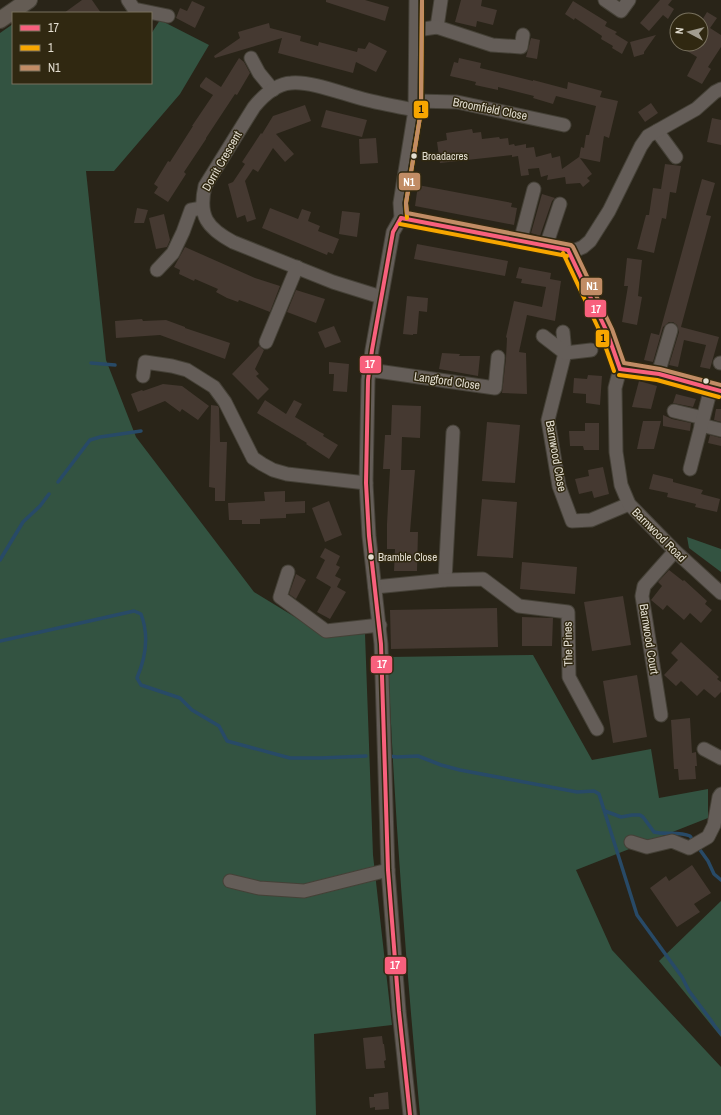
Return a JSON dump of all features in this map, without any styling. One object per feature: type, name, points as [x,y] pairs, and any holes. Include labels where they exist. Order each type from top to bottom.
[{"type":"main road","points":[[0,20],[29,0]]},
{"type":"street","points":[[128,0],[134,9],[149,12]]},
{"type":"street","points":[[410,1115],[399,1011],[388,870],[380,625],[369,536],[366,483],[368,380],[393,232],[401,218],[400,203],[416,105],[416,0]]},
{"type":"street","points":[[437,28],[441,0]]},
{"type":"street","points":[[605,0],[627,14],[629,0]]},
{"type":"street","points":[[152,13],[168,16]]},
{"type":"street","points":[[417,30],[437,28],[492,46],[521,47],[522,35]]},
{"type":"street","points":[[252,58],[259,73],[273,90]]},
{"type":"street","name":"Dorrit Crescent","points":[[381,298],[333,282],[233,242],[222,236],[214,231],[205,218],[202,208],[202,196],[205,186],[254,108],[262,97],[282,85],[301,83],[367,100],[416,105]]},
{"type":"street","points":[[401,218],[520,242],[576,250],[583,247],[590,240],[609,211],[641,146],[648,136],[696,109],[715,92],[721,89]]},
{"type":"street","name":"Broomfield Close","points":[[416,105],[457,102],[564,125]]},
{"type":"street","points":[[657,130],[676,157]]},
{"type":"street","points":[[520,242],[534,189]]},
{"type":"street","points":[[546,246],[560,204]]},
{"type":"street","points":[[157,270],[173,254],[191,210],[202,208]]},
{"type":"street","points":[[568,250],[607,332],[620,369],[639,370],[658,374],[716,390],[702,421],[690,469]]},
{"type":"street","points":[[266,342],[297,267]]},
{"type":"street","points":[[658,374],[671,330]]},
{"type":"street","name":"Barnwood Close","points":[[563,332],[565,353],[548,420],[559,486],[572,521],[591,520],[629,504]]},
{"type":"street","points":[[543,336],[565,353],[591,350]]},
{"type":"street","name":"Langford Close","points":[[370,370],[495,388],[498,357]]},
{"type":"street","points":[[143,376],[145,362],[187,370],[214,386],[225,402],[253,458],[273,470],[288,474],[366,483]]},
{"type":"street","name":"Barnwood Road","points":[[620,369],[615,388],[616,452],[621,485],[629,504],[675,551],[721,593]]},
{"type":"street","points":[[674,410],[721,430]]},
{"type":"street","points":[[446,580],[454,432]]},
{"type":"street","name":"Barnwood Court","points":[[661,715],[642,596],[644,586],[675,551]]},
{"type":"street","points":[[288,572],[280,598],[326,631],[380,625]]},
{"type":"street","name":"The Pines","points":[[375,587],[446,580],[483,579],[519,606],[568,612],[569,677],[597,729]]},
{"type":"street","points":[[704,750],[721,758]]},
{"type":"street","points":[[631,842],[647,847],[672,841],[689,848],[718,831],[718,797],[721,794]]},
{"type":"street","points":[[230,881],[259,888],[304,891],[388,870]]},
{"type":"green space","points":[[160,20],[209,45],[180,94],[114,171],[86,171],[106,360],[136,437],[254,592],[326,636],[365,634],[373,855],[392,1025],[314,1034],[316,1115],[0,1115],[0,33],[12,25],[12,84],[152,84],[152,32]]},
{"type":"green space","points":[[687,537],[721,549],[721,572],[689,548]]},
{"type":"green space","points":[[533,655],[592,760],[651,749],[659,798],[708,789],[708,818],[576,870],[612,950],[721,1067],[721,1115],[420,1115],[401,886],[388,657]]},
{"type":"green space","points":[[721,901],[721,1037],[659,961]]},
{"type":"building","points":[[82,0],[92,0],[100,12],[65,12]]},
{"type":"building","points":[[326,0],[365,0],[389,7],[385,21],[326,2]]},
{"type":"building","points":[[461,0],[482,0],[481,6],[497,10],[493,25],[477,21],[476,27],[455,22]]},
{"type":"building","points":[[660,0],[672,0],[668,5],[674,9],[672,12],[669,12],[668,19],[663,15],[649,31],[640,23]]},
{"type":"building","points":[[192,1],[205,7],[195,28],[176,18],[180,8],[187,11]]},
{"type":"building","points":[[573,1],[607,22],[605,26],[617,32],[615,34],[628,42],[622,54],[612,48],[613,46],[601,39],[602,36],[575,18],[574,20],[565,14]]},
{"type":"building","points":[[709,13],[717,18],[710,28],[721,35],[721,47],[708,67],[711,69],[702,84],[687,76],[697,57],[689,52],[709,52]]},
{"type":"building","points":[[269,23],[270,28],[301,36],[300,41],[318,46],[319,42],[357,52],[358,48],[365,49],[369,42],[387,51],[376,72],[356,62],[353,73],[278,53],[282,38],[215,58],[214,56],[240,38],[238,32]]},
{"type":"building","points":[[656,35],[644,54],[634,57],[630,42]]},
{"type":"building","points":[[531,38],[540,40],[537,59],[526,57]]},
{"type":"building","points":[[239,58],[244,62],[250,73],[237,95],[235,94],[184,172],[186,174],[168,202],[154,193],[158,187],[154,184],[213,95],[200,87],[200,85],[206,77],[221,87]]},
{"type":"building","points":[[459,58],[481,63],[480,68],[567,89],[568,82],[602,91],[600,97],[618,101],[609,138],[604,136],[600,162],[580,158],[592,174],[587,178],[590,181],[583,187],[580,183],[566,184],[565,177],[547,180],[548,175],[541,177],[539,168],[528,169],[529,175],[521,176],[518,156],[512,157],[512,155],[440,163],[437,142],[447,140],[446,133],[472,129],[473,133],[481,132],[482,139],[499,137],[500,139],[508,138],[509,145],[514,144],[515,146],[526,144],[526,148],[534,147],[536,157],[551,153],[552,158],[560,156],[562,169],[579,158],[581,147],[584,148],[586,135],[589,135],[596,106],[556,96],[553,104],[533,98],[534,96],[498,87],[498,90],[475,85],[476,82],[450,76],[454,62],[458,63]]},
{"type":"building","points":[[651,103],[658,113],[645,122],[638,112]]},
{"type":"building","points":[[305,105],[311,121],[276,134],[294,154],[285,162],[273,148],[258,172],[253,169],[245,181],[256,219],[247,222],[245,215],[237,218],[228,184],[233,182],[245,164],[242,162],[273,116]]},
{"type":"building","points":[[326,110],[367,120],[362,137],[321,127]]},
{"type":"building","points":[[712,118],[721,120],[721,145],[707,142]]},
{"type":"building","points":[[376,138],[378,163],[360,164],[359,139]]},
{"type":"building","points":[[665,164],[681,166],[676,193],[670,192],[666,219],[662,218],[654,253],[637,249],[646,215],[649,215],[653,188],[661,189]]},
{"type":"building","points":[[702,179],[715,183],[706,215],[711,216],[681,327],[719,337],[710,369],[700,367],[706,345],[684,340],[678,367],[669,365],[679,332],[677,325],[673,322],[669,322],[663,327],[653,362],[644,360],[651,333],[659,335]]},
{"type":"building","points":[[418,185],[512,203],[511,207],[517,208],[514,225],[415,206]]},
{"type":"building","points":[[542,194],[555,198],[552,201],[540,236],[531,233]]},
{"type":"building","points":[[137,208],[148,210],[144,223],[134,223]]},
{"type":"building","points":[[270,208],[298,219],[302,209],[311,212],[308,221],[320,226],[318,231],[339,239],[333,254],[328,252],[327,255],[262,228]]},
{"type":"building","points":[[342,211],[360,213],[357,237],[339,234]]},
{"type":"building","points":[[164,214],[170,240],[167,247],[156,249],[149,218]]},
{"type":"building","points":[[417,244],[508,261],[505,276],[414,259]]},
{"type":"building","points":[[185,247],[255,278],[280,286],[270,312],[239,300],[238,302],[227,298],[216,292],[218,289],[179,274],[180,270],[174,267]]},
{"type":"building","points":[[627,258],[642,260],[638,296],[642,297],[637,325],[622,322],[628,286],[624,286]]},
{"type":"building","points":[[519,267],[551,273],[550,279],[561,281],[555,321],[527,315],[519,352],[526,353],[527,394],[502,393],[506,358],[506,337],[514,301],[542,307],[546,287],[521,283],[522,279],[516,278]]},
{"type":"building","points":[[296,290],[325,299],[316,323],[287,312]]},
{"type":"building","points":[[407,296],[428,298],[427,312],[419,311],[417,334],[413,335],[403,334]]},
{"type":"building","points":[[142,319],[143,321],[166,320],[230,343],[225,359],[160,335],[116,338],[115,321]]},
{"type":"building","points":[[334,326],[341,342],[325,348],[318,332]]},
{"type":"building","points":[[259,346],[264,350],[255,369],[259,374],[256,376],[269,389],[258,400],[232,374]]},
{"type":"building","points":[[442,353],[460,354],[459,356],[480,356],[478,376],[439,369]]},
{"type":"building","points":[[329,362],[349,364],[347,392],[333,391],[334,374],[329,374]]},
{"type":"building","points":[[588,375],[602,376],[600,405],[586,403],[586,394],[573,393],[574,378],[587,379]]},
{"type":"building","points":[[639,381],[657,386],[651,409],[632,407]]},
{"type":"building","points":[[163,384],[182,386],[209,406],[198,420],[182,409],[180,412],[165,401],[138,412],[131,394]]},
{"type":"building","points":[[676,394],[696,399],[693,407],[673,403]]},
{"type":"building","points":[[265,400],[286,414],[294,400],[302,404],[295,417],[324,434],[323,436],[338,445],[329,459],[306,444],[307,443],[257,413]]},
{"type":"building","points":[[211,405],[218,406],[219,408],[220,442],[227,442],[225,501],[215,501],[215,488],[209,487]]},
{"type":"building","points":[[392,405],[421,406],[420,438],[402,437],[401,470],[415,470],[410,532],[418,532],[417,571],[394,571],[395,549],[387,549],[390,469],[383,469],[385,435],[391,435]]},
{"type":"building","points":[[716,409],[721,409],[721,422],[714,420]]},
{"type":"building","points":[[663,415],[672,419],[691,423],[690,431],[663,426]]},
{"type":"building","points":[[643,421],[661,421],[654,449],[637,449]]},
{"type":"building","points":[[487,422],[520,425],[515,483],[482,481]]},
{"type":"building","points":[[585,423],[599,423],[599,450],[584,450],[583,446],[570,446],[569,431],[585,431]]},
{"type":"building","points":[[710,435],[721,438],[721,446],[708,443]]},
{"type":"building","points":[[603,467],[609,494],[594,498],[592,491],[579,494],[575,479],[589,476],[588,470]]},
{"type":"building","points":[[653,474],[673,479],[673,482],[703,490],[701,494],[720,499],[717,512],[695,507],[696,504],[667,497],[668,493],[649,489]]},
{"type":"building","points":[[285,491],[285,502],[305,501],[305,513],[286,514],[286,518],[260,519],[260,524],[242,524],[242,520],[229,520],[228,503],[265,501],[264,492]]},
{"type":"building","points":[[482,499],[517,502],[513,558],[477,556]]},
{"type":"building","points":[[329,501],[342,535],[325,542],[312,508]]},
{"type":"building","points":[[325,548],[340,556],[336,565],[340,567],[335,576],[341,579],[337,587],[346,592],[330,619],[317,612],[331,587],[316,578],[325,560],[320,557]]},
{"type":"building","points":[[522,562],[577,567],[575,594],[520,589]]},
{"type":"building","points":[[669,570],[683,581],[684,580],[707,601],[705,604],[712,610],[701,623],[690,613],[684,620],[667,605],[663,610],[651,600],[662,586],[658,582]]},
{"type":"building","points":[[296,574],[306,580],[296,599],[289,594]]},
{"type":"building","points":[[623,596],[631,645],[592,651],[584,602]]},
{"type":"building","points":[[497,608],[498,647],[391,649],[390,610]]},
{"type":"building","points":[[522,617],[553,618],[552,646],[522,646]]},
{"type":"building","points":[[681,642],[719,677],[717,679],[721,682],[721,692],[715,698],[704,689],[697,696],[681,681],[676,686],[664,675],[678,660],[671,653]]},
{"type":"building","points":[[637,675],[647,737],[613,743],[603,681]]},
{"type":"building","points":[[690,718],[692,753],[696,752],[696,779],[679,780],[678,769],[674,769],[671,720]]},
{"type":"building","points":[[692,865],[711,893],[694,904],[700,912],[677,927],[650,888],[666,876],[669,881]]},
{"type":"building","points":[[382,1036],[386,1060],[384,1061],[385,1068],[366,1069],[363,1038]]},
{"type":"building","points":[[388,1092],[389,1109],[375,1110],[375,1107],[370,1108],[369,1097],[374,1097],[374,1094]]},
{"type":"waterway","points":[[91,363],[115,365]]},
{"type":"waterway","points":[[58,482],[90,440],[100,437],[141,431]]},
{"type":"waterway","points":[[0,560],[23,522],[40,506],[49,494]]},
{"type":"waterway","points":[[0,641],[134,611],[141,614],[146,638],[143,662],[137,678],[141,685],[180,698],[192,710],[219,726],[227,741],[290,758],[366,756]]},
{"type":"waterway","points":[[389,756],[418,756],[441,765],[460,770],[577,792],[594,791],[599,794],[637,915],[682,977],[689,991],[721,1034]]},
{"type":"waterway","points":[[605,811],[621,817],[640,815],[654,832],[690,836],[708,861],[714,874],[721,880]]},
{"type":"transit line","name":"1","points":[[407,218],[406,203],[421,111],[422,0]]},
{"type":"transit line","name":"N1","points":[[422,0],[421,111],[406,203],[407,213],[571,245],[612,329],[624,363],[660,369],[721,385]]},
{"type":"transit line","name":"17","points":[[401,218],[393,232],[368,380],[366,483],[369,536],[381,644],[388,870],[399,1011],[410,1115]]},
{"type":"transit line","name":"17","points":[[401,218],[568,250]]},
{"type":"transit line","name":"1","points":[[400,224],[567,256]]},
{"type":"transit line","name":"17","points":[[568,250],[607,332],[620,369]]},
{"type":"transit line","name":"1","points":[[563,253],[601,334],[614,371]]},
{"type":"transit line","name":"17","points":[[620,369],[659,374],[721,391]]},
{"type":"transit line","name":"1","points":[[619,375],[657,380],[719,397]]},
{"type":"place","name":"Broadacres","points":[[414,156]]},
{"type":"place","name":"Bramble Close","points":[[371,557]]}]
